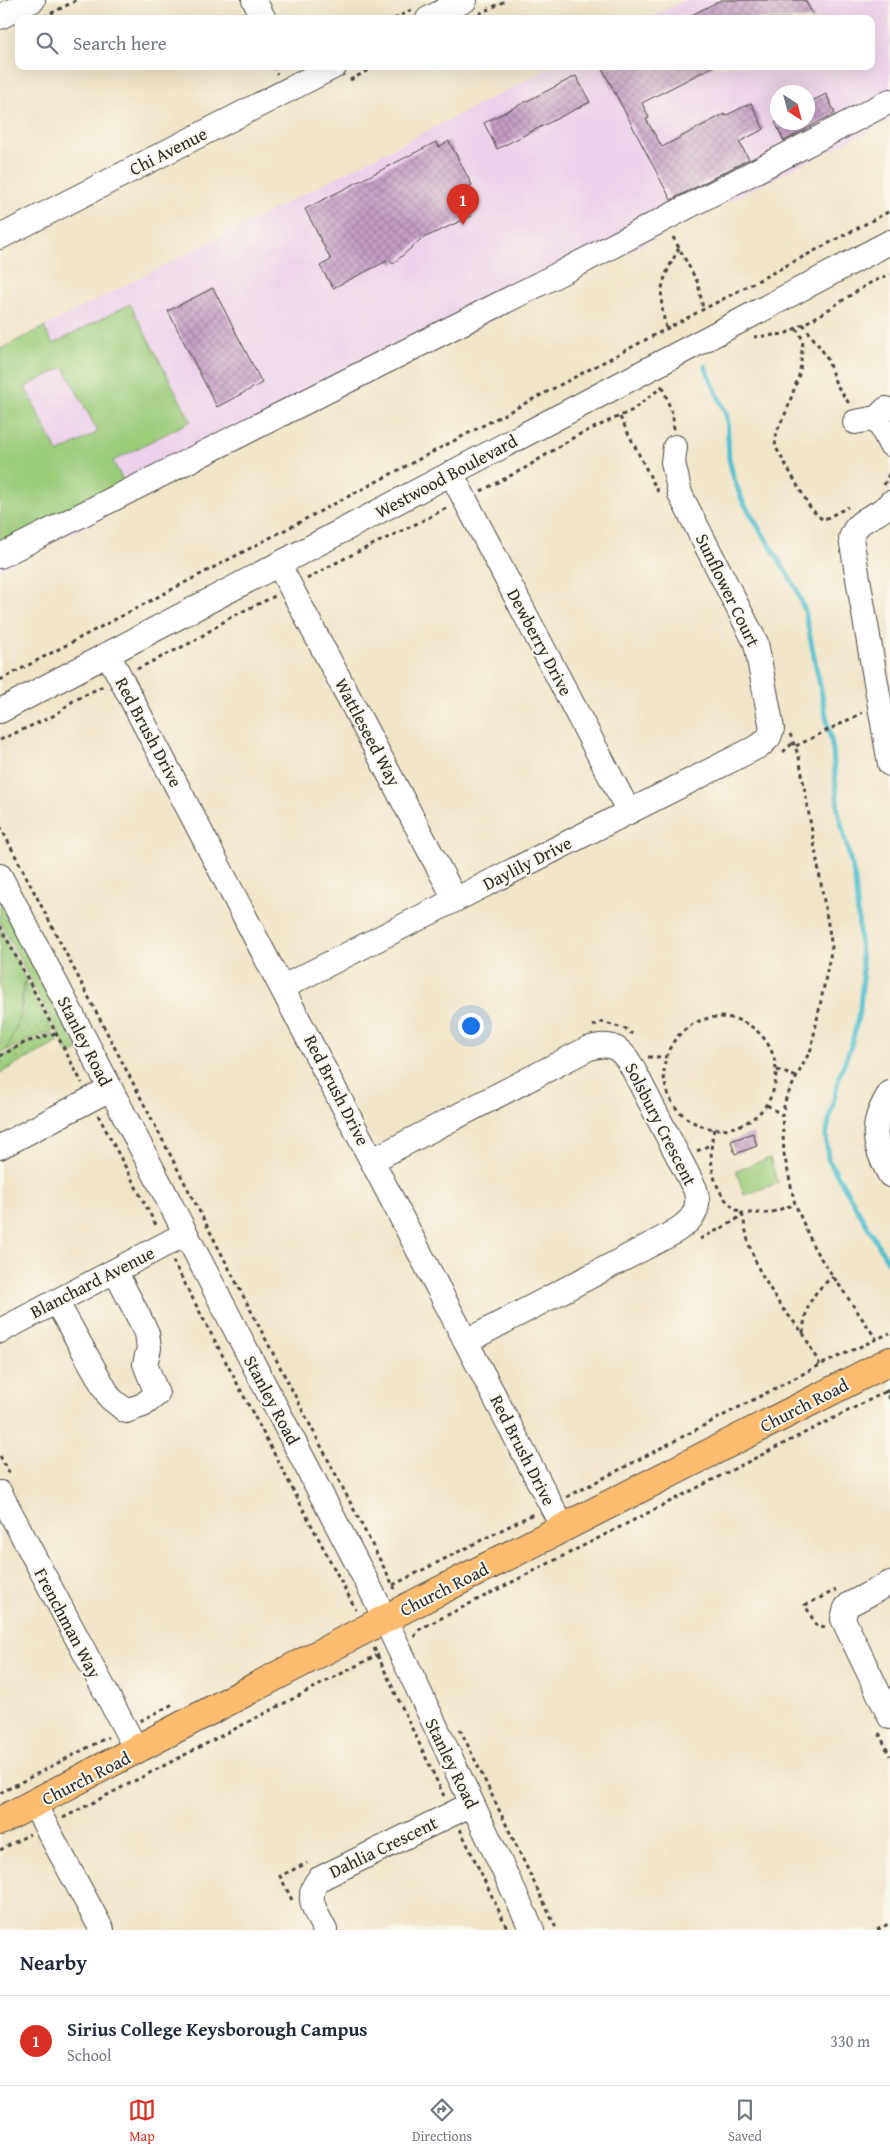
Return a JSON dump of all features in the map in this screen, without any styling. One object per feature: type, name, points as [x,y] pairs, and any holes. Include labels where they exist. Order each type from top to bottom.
[{"type":"main road","name":"Church Road","points":[[0,1821],[39,1816],[130,1740],[379,1608],[883,1350]]},
{"type":"street","points":[[0,17],[33,0]]},
{"type":"street","points":[[254,0],[262,15]]},
{"type":"street","points":[[444,15],[471,8]]},
{"type":"street","name":"Chi Avenue","points":[[0,237],[293,76],[318,70]]},
{"type":"street","points":[[0,556],[553,276],[890,101]]},
{"type":"street","name":"Westwood Boulevard","points":[[0,711],[890,242]]},
{"type":"street","points":[[870,417],[890,444]]},
{"type":"street","name":"Sunflower Court","points":[[675,447],[673,462],[680,494],[756,643],[772,721],[778,739]]},
{"type":"street","name":"Dewberry Drive","points":[[451,473],[629,812]]},
{"type":"street","points":[[890,503],[880,512],[858,524],[851,538],[883,681],[890,764]]},
{"type":"street","name":"Wattleseed Way","points":[[279,565],[455,899]]},
{"type":"street","name":"Red Brush Drive","points":[[108,654],[558,1516]]},
{"type":"street","name":"Daylily Drive","points":[[283,986],[761,745],[778,739]]},
{"type":"street","name":"Stanley Road","points":[[0,876],[172,1248],[379,1608],[397,1645],[462,1809],[532,1930]]},
{"type":"street","name":"Solsbury Crescent","points":[[373,1160],[587,1049],[599,1045],[608,1044],[617,1047],[626,1057],[636,1074],[695,1189],[698,1204],[693,1217],[669,1235],[467,1341]]},
{"type":"street","points":[[890,1093],[882,1108],[875,1139],[878,1152],[890,1175]]},
{"type":"street","points":[[0,1148],[100,1094]]},
{"type":"street","name":"Blanchard Avenue","points":[[0,1331],[115,1271],[172,1248]]},
{"type":"street","points":[[56,1301],[110,1398],[126,1411],[143,1405],[157,1394],[145,1364],[149,1348],[147,1333],[115,1271]]},
{"type":"street","name":"Frenchman Way","points":[[0,1493],[130,1740]]},
{"type":"street","points":[[890,1583],[850,1604],[846,1608],[842,1619],[890,1717]]},
{"type":"street","name":"Dahlia Crescent","points":[[325,1930],[311,1897],[312,1890],[319,1879],[462,1809]]},
{"type":"street","points":[[39,1816],[102,1930]]},
{"type":"path","points":[[48,15],[77,0]]},
{"type":"path","points":[[471,8],[507,0]]},
{"type":"path","points":[[0,680],[890,211]]},
{"type":"path","points":[[670,232],[698,283],[703,309]]},
{"type":"path","points":[[666,328],[660,290],[666,272],[679,248]]},
{"type":"path","points":[[803,324],[826,356],[842,395],[870,417]]},
{"type":"path","points":[[796,328],[803,340],[800,372],[787,410],[777,431],[775,446],[812,509],[822,520],[853,505]]},
{"type":"path","points":[[663,387],[673,418],[675,447]]},
{"type":"path","points":[[796,746],[848,720]]},
{"type":"path","points":[[778,739],[794,742]]},
{"type":"path","points":[[778,739],[794,742]]},
{"type":"path","points":[[794,742],[832,947],[811,1049],[786,1098],[782,1115],[784,1154],[795,1204],[815,1250],[883,1350]]},
{"type":"path","points":[[0,826],[397,1645],[508,1930]]},
{"type":"path","points":[[0,926],[56,1033],[100,1094],[172,1248],[174,1261],[379,1608],[397,1645]]},
{"type":"path","points":[[710,1018],[736,1019],[752,1026],[765,1038],[774,1053],[777,1070],[775,1088],[767,1105],[757,1116],[744,1124],[729,1129],[714,1129],[691,1121],[673,1104],[666,1089],[664,1073],[666,1057],[674,1041],[686,1028],[710,1018]]},
{"type":"path","points":[[585,1031],[602,1022],[626,1029],[633,1036]]},
{"type":"path","points":[[0,1056],[26,1042],[56,1033]]},
{"type":"path","points":[[645,1058],[656,1055],[666,1057]]},
{"type":"path","points":[[777,1070],[798,1077]]},
{"type":"path","points":[[767,1105],[782,1115]]},
{"type":"path","points":[[714,1129],[710,1145],[714,1179],[728,1203],[742,1214],[749,1245],[760,1272],[780,1305],[803,1333],[820,1365]]},
{"type":"path","points":[[691,1243],[735,1221],[742,1214],[770,1213],[795,1204]]},
{"type":"path","points":[[803,1333],[804,1314],[811,1297],[833,1277]]},
{"type":"path","points":[[883,1350],[890,1333]]},
{"type":"path","points":[[379,1608],[558,1516],[820,1365],[883,1350]]},
{"type":"path","points":[[0,1850],[39,1816],[397,1645],[420,1629],[890,1390]]},
{"type":"path","points":[[885,1392],[890,1399]]},
{"type":"path","points":[[397,1645],[420,1644]]},
{"type":"path","points":[[0,1794],[130,1740],[174,1703]]},
{"type":"path","points":[[457,1722],[557,1930]]},
{"type":"path","points":[[877,1930],[890,1924]]},
{"type":"shaded area","points":[[684,0],[890,0],[890,120],[0,569],[0,349],[546,70],[875,70],[875,15],[655,15]]},
{"type":"green space","points":[[130,304],[191,421],[113,461],[126,486],[0,549],[0,349],[44,327],[53,344]],"holes":[[[64,367],[98,432],[58,453],[25,387]]]},
{"type":"green space","points":[[0,896],[78,1050],[70,1056],[0,922]]},
{"type":"green space","points":[[0,928],[25,978],[17,1027],[7,1050],[0,1054]]},
{"type":"green space","points":[[25,978],[54,1032],[31,1039],[7,1050],[21,1013]]},
{"type":"green space","points":[[55,1035],[59,1042],[0,1073],[0,1058],[24,1044]]},
{"type":"green space","points":[[770,1158],[778,1183],[744,1195],[736,1170]]},
{"type":"building","points":[[721,0],[805,0],[813,15],[692,15]]},
{"type":"building","points":[[603,70],[706,70],[642,103],[649,118],[646,119],[662,147],[724,114],[725,116],[751,103],[764,129],[739,142],[749,159],[671,200]]},
{"type":"building","points":[[576,76],[590,102],[497,149],[484,123]]},
{"type":"building","points":[[826,94],[835,113],[815,124],[815,100]]},
{"type":"building","points":[[779,130],[804,130],[784,141]]},
{"type":"building","points":[[449,141],[472,185],[459,192],[472,216],[421,239],[393,264],[389,260],[333,288],[320,266],[331,260],[305,209],[436,142],[439,147]]},
{"type":"building","points":[[213,288],[262,383],[217,407],[168,311]]},
{"type":"building","points":[[753,1133],[757,1146],[735,1154],[731,1141]]},
{"type":"waterway","points":[[705,366],[727,417],[729,459],[743,502],[796,588],[805,612],[833,750],[838,811],[855,879],[863,977],[860,1008],[852,1043],[839,1077],[826,1135],[828,1159],[890,1265]]},
{"type":"place","name":"Sirius College Keysborough Campus","points":[[463,225]]}]
